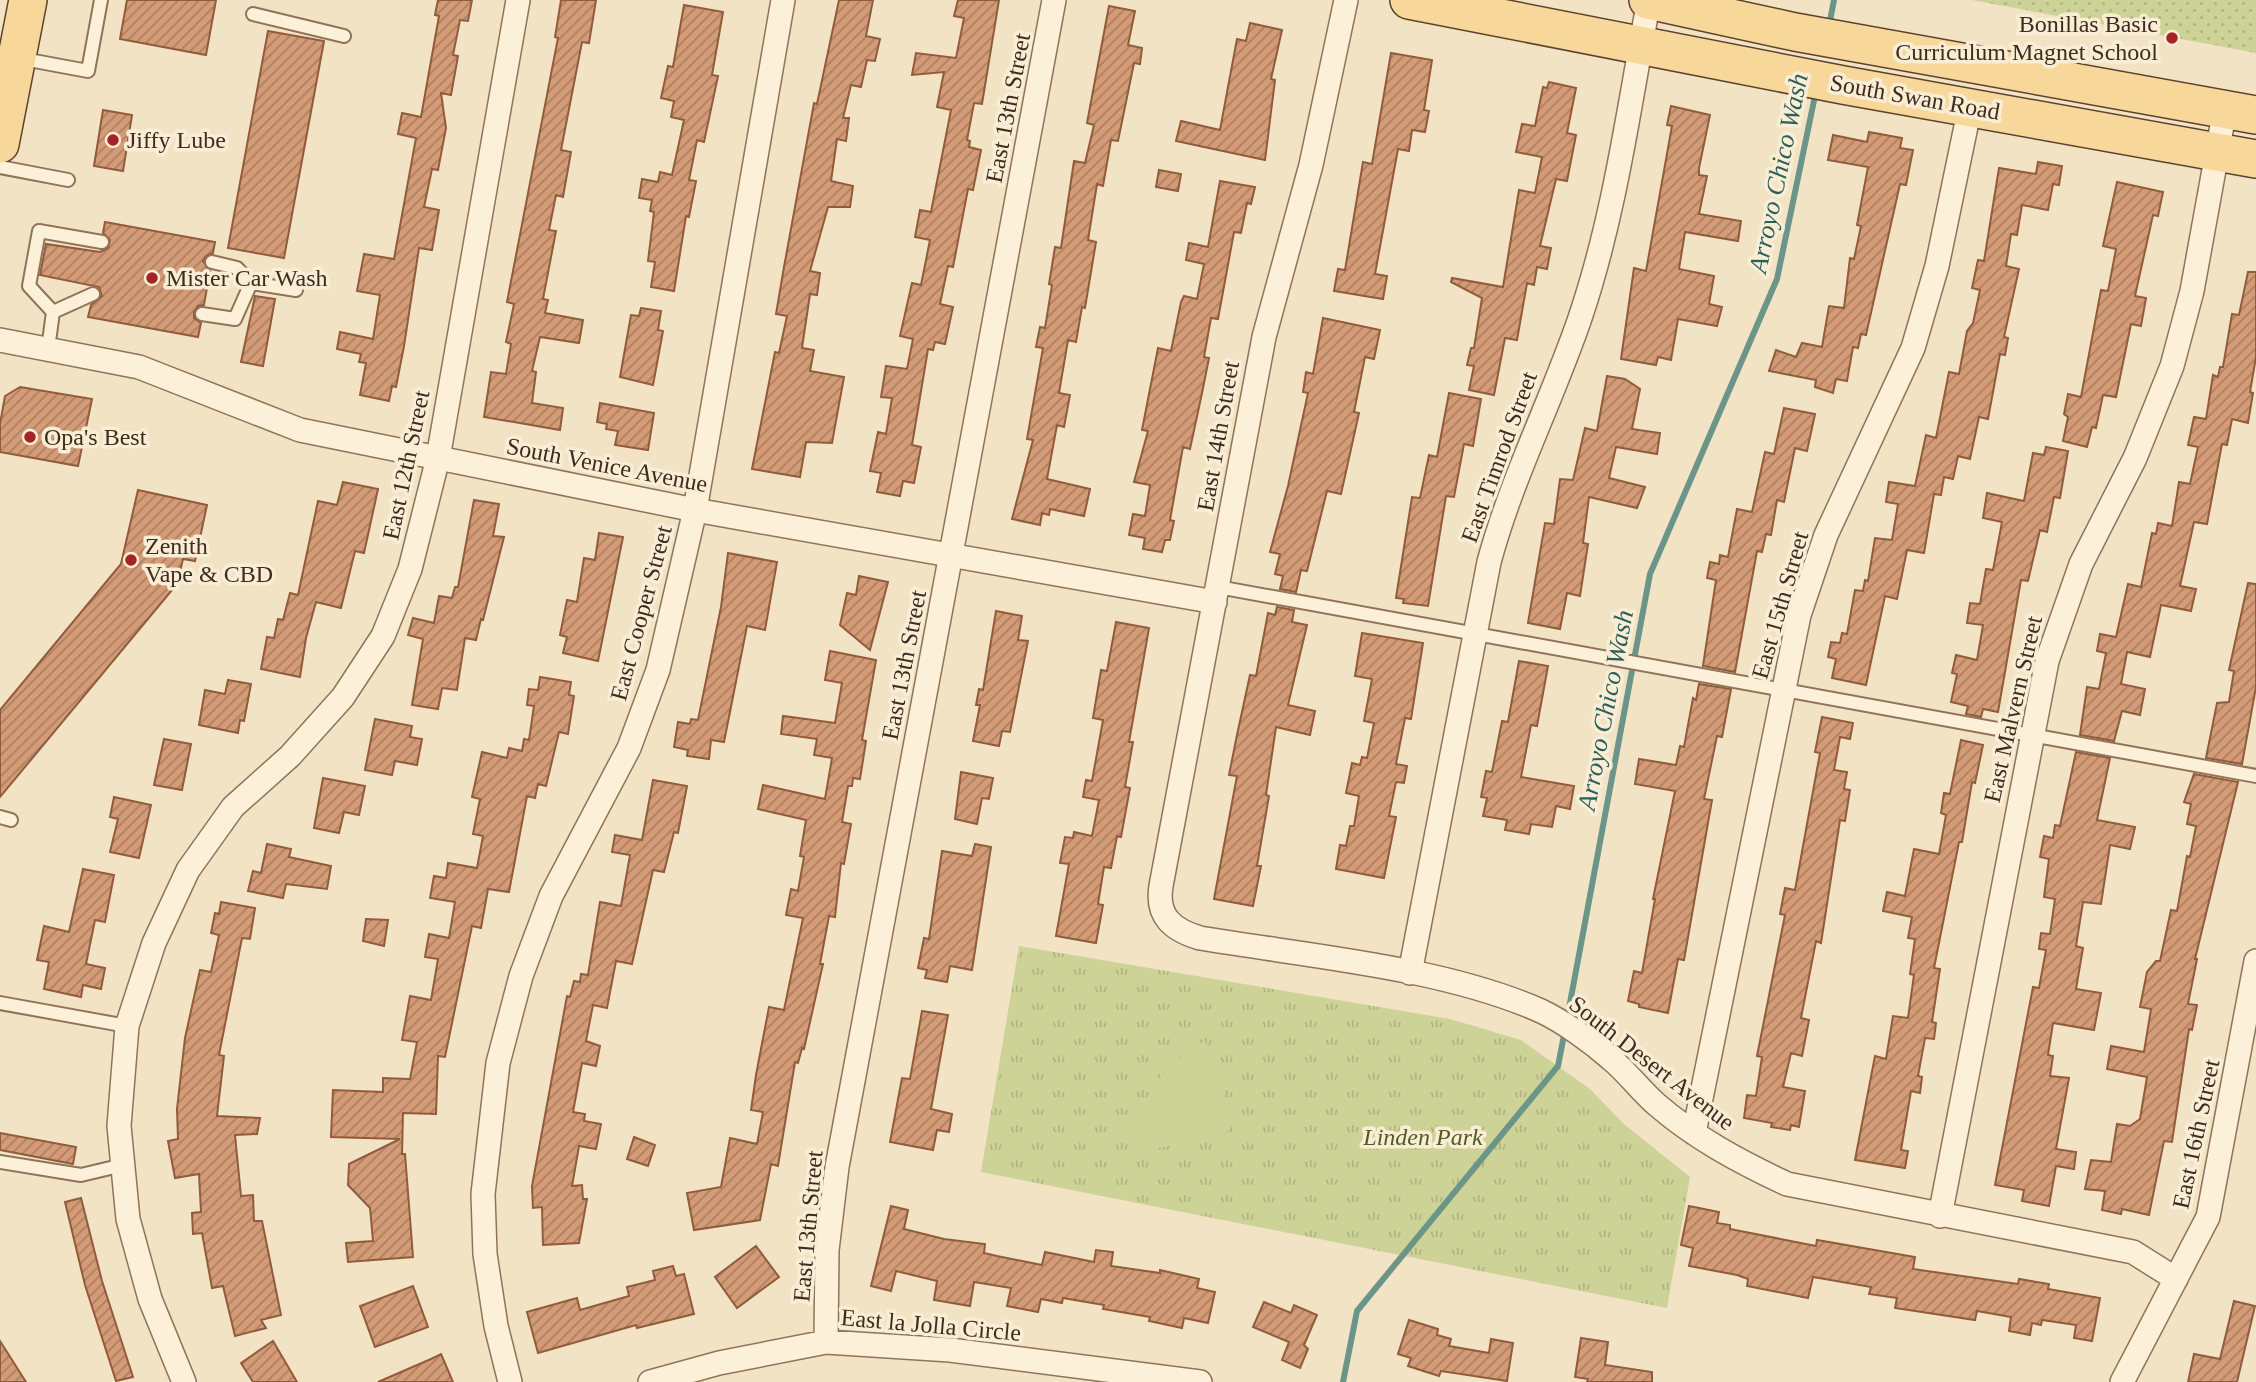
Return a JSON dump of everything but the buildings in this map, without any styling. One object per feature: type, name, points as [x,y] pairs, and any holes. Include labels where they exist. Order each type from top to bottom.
[{"type":"main road","points":[[0,144],[28,0]]},
{"type":"main road","name":"South Swan Road","points":[[1409,0],[1843,85],[2256,159]]},
{"type":"main road","name":"South Swan Road","points":[[1648,0],[1795,32],[2240,112]]},
{"type":"street","name":"East 12th Street","points":[[184,1382],[150,1299],[128,1219],[119,1126],[127,1026],[154,943],[188,870],[233,807],[290,757],[343,697],[383,636],[410,569],[438,458],[518,0]]},
{"type":"street","name":"East Cooper Street","points":[[510,1382],[496,1326],[485,1254],[482,1194],[498,1063],[521,976],[551,896],[629,748],[658,670],[695,510],[783,0]]},
{"type":"street","name":"East 13th Street","points":[[826,1342],[827,1250],[837,1167],[1054,0]]},
{"type":"street","name":"East 14th Street","points":[[1161,886],[1264,337],[1311,165],[1346,0]]},
{"type":"street","name":"East Timrod Street","points":[[1410,973],[1476,633],[1504,507],[1580,319],[1606,230],[1648,0]]},
{"type":"street","name":"East 15th Street","points":[[1694,1133],[1799,615],[1826,535],[1913,348],[1937,266],[1970,107]]},
{"type":"street","name":"East Malvern Street","points":[[1940,1216],[2046,661],[2067,599],[2103,519],[2135,458],[2172,366],[2192,291],[2217,152],[2240,112]]},
{"type":"street","name":"South Venice Avenue","points":[[0,340],[139,367],[300,430],[695,510],[951,554],[1217,595]]},
{"type":"street","name":"South Desert Avenue","points":[[1161,886],[1159,900],[1165,916],[1178,931],[1200,938],[1410,973],[1471,988],[1542,1012],[1611,1059],[1655,1104],[1694,1133],[1741,1162],[1787,1184],[2133,1252],[2176,1279]]},
{"type":"street","name":"East 16th Street","points":[[2122,1382],[2139,1345],[2176,1279],[2211,1204],[2256,961]]},
{"type":"street","name":"East la Jolla Circle","points":[[650,1382],[719,1363],[826,1342],[950,1350],[1200,1382]]},
{"type":"lane","points":[[17,58],[88,71],[101,0]]},
{"type":"lane","points":[[253,14],[344,36]]},
{"type":"lane","points":[[0,167],[68,180]]},
{"type":"lane","points":[[53,312],[29,286],[39,230],[102,242]]},
{"type":"lane","points":[[212,262],[237,268],[251,283],[296,289]]},
{"type":"lane","points":[[202,314],[234,319],[251,283]]},
{"type":"lane","points":[[53,312],[93,294]]},
{"type":"lane","points":[[48,349],[53,312]]},
{"type":"lane","points":[[1217,595],[1476,633],[2256,776]]},
{"type":"lane","points":[[0,1003],[127,1026]]},
{"type":"lane","points":[[0,1162],[81,1175],[123,1165]]},
{"type":"green space","points":[[1972,0],[2256,0],[2256,53]]},
{"type":"green space","name":"Linden Park","points":[[1019,946],[1450,1019],[1521,1040],[1590,1089],[1624,1124],[1690,1177],[1667,1308],[981,1172]]},
{"type":"green space","points":[[1205,1041],[1233,1123],[1226,1133],[1136,1153],[1139,1117],[1153,1086],[1163,1073]]},
{"type":"waterway","name":"Arroyo Chico Wash","points":[[1829,26],[1834,0]]},
{"type":"waterway","name":"Arroyo Chico Wash","points":[[1567,1019],[1650,574],[1777,279],[1816,91]]},
{"type":"waterway","name":"Arroyo Chico Wash","points":[[1343,1382],[1357,1311],[1558,1066],[1565,1030]]},
{"type":"place","name":"Bonillas Basic Curriculum Magnet School","points":[[2172,38]]},
{"type":"place","name":"Jiffy Lube","points":[[113,140]]},
{"type":"place","name":"Mister Car Wash","points":[[152,278]]},
{"type":"place","name":"Opa's Best","points":[[30,437]]},
{"type":"place","name":"Zenith Vape & CBD","points":[[131,560]]}]
